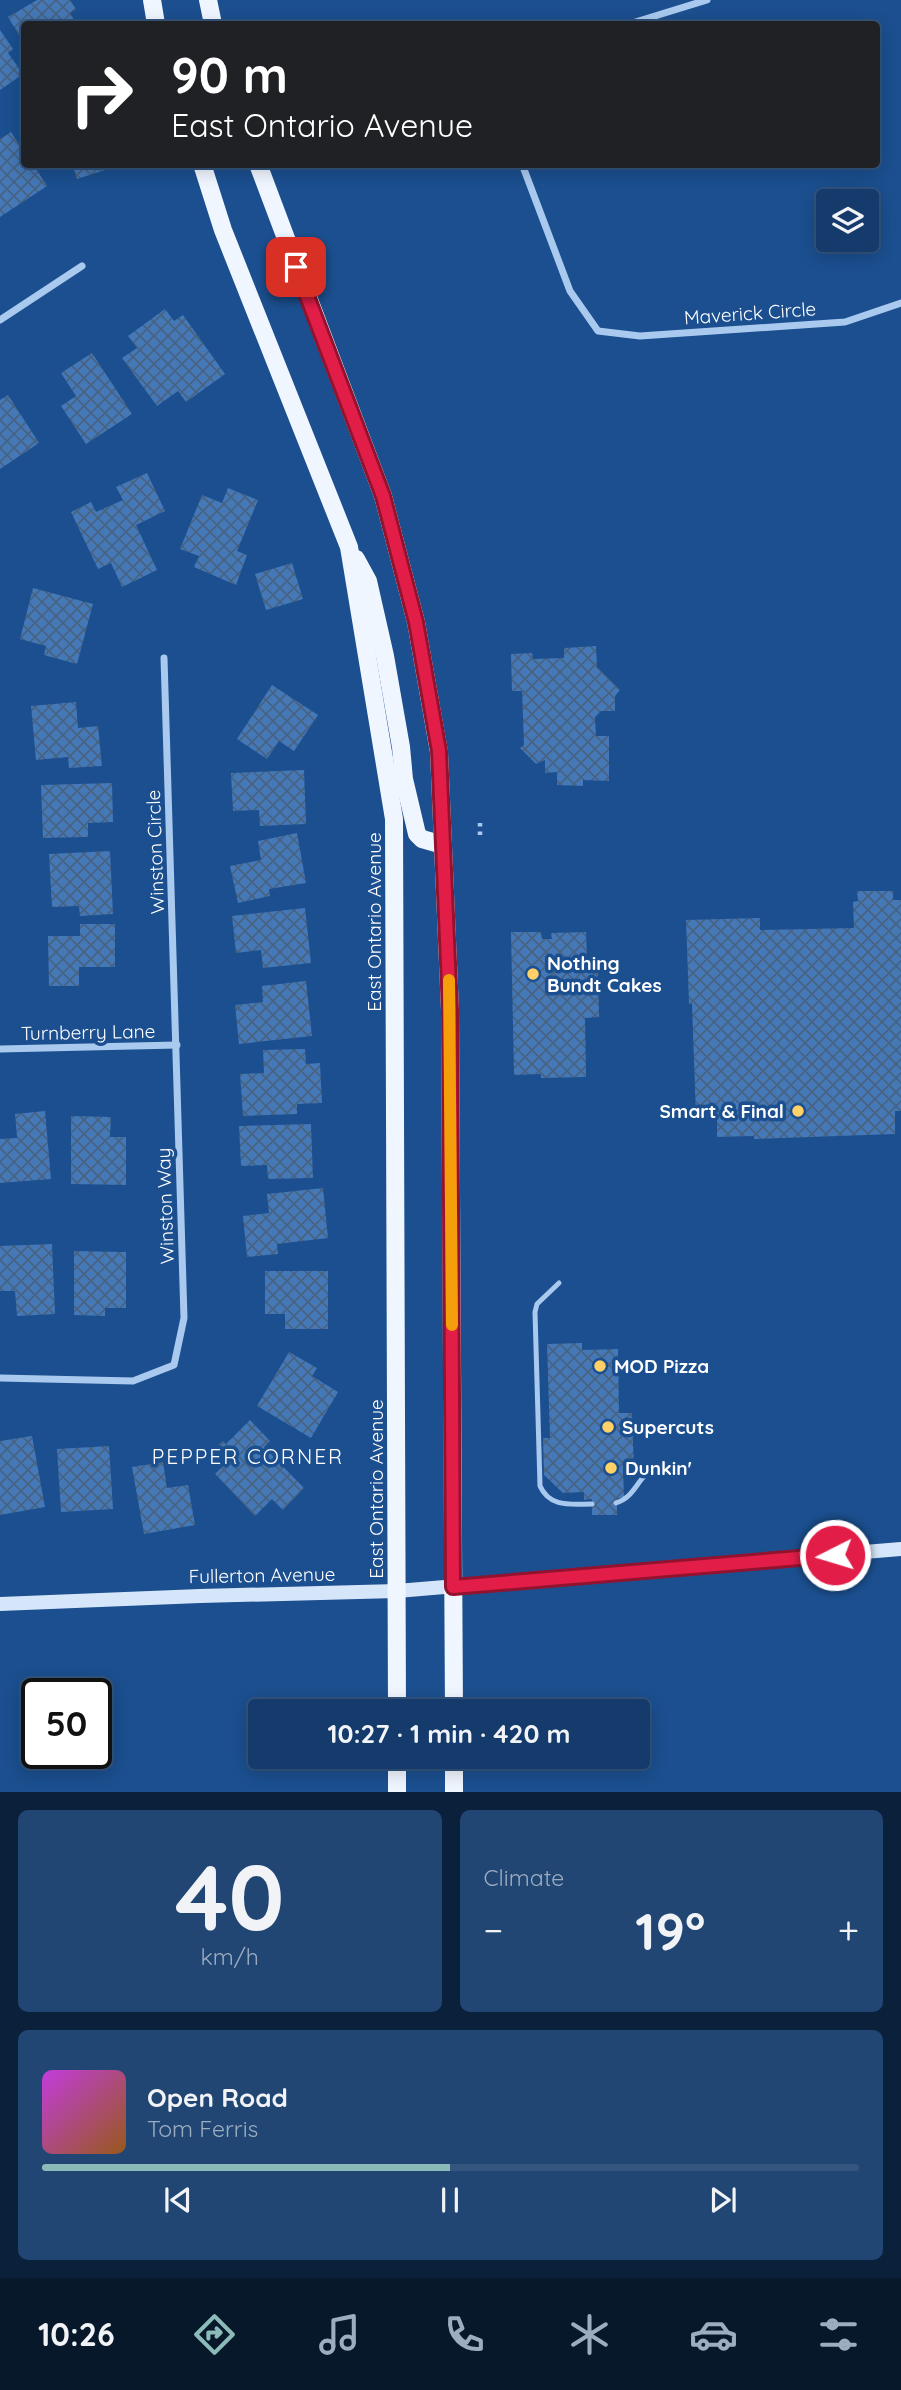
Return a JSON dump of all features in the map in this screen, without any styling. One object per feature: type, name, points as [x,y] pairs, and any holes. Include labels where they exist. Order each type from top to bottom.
[{"type":"main road","points":[[152,0],[156,21]]},
{"type":"main road","points":[[208,0],[212,21]]},
{"type":"main road","name":"East Ontario Avenue","points":[[203,168],[223,229],[349,547],[394,819],[397,1699]]},
{"type":"main road","points":[[260,168],[383,496],[416,622],[439,751],[450,1010],[454,1699]]},
{"type":"main road","points":[[349,547],[368,581],[385,656],[404,779],[417,834],[422,839],[443,845]]},
{"type":"main road","name":"Fullerton Avenue","points":[[0,1604],[200,1595],[397,1591],[901,1549]]},
{"type":"main road","points":[[397,1769],[397,1791]]},
{"type":"main road","points":[[454,1769],[454,1791]]},
{"type":"street","points":[[639,21],[707,0]]},
{"type":"street","name":"Maverick Circle","points":[[524,168],[570,291],[598,331],[640,336],[845,322],[901,303]]},
{"type":"street","points":[[0,320],[82,266]]},
{"type":"street","name":"Winston Circle","points":[[164,658],[177,1045]]},
{"type":"street","name":"Turnberry Lane","points":[[0,1049],[177,1045]]},
{"type":"street","name":"Winston Way","points":[[0,1378],[133,1381],[174,1366],[184,1318],[177,1045]]},
{"type":"lane","points":[[559,1283],[537,1304],[535,1312],[540,1486],[553,1502],[592,1504]]},
{"type":"lane","points":[[616,1503],[626,1499],[642,1476],[655,1469]]},
{"type":"path","points":[[480,823],[480,836]]},
{"type":"building","points":[[37,0],[70,0],[76,9],[70,13],[75,21],[21,21],[21,38],[8,17]]},
{"type":"building","points":[[0,30],[13,49],[8,53],[21,71],[21,75],[0,90]]},
{"type":"building","points":[[11,132],[21,147],[21,168],[36,168],[47,186],[0,217],[0,139]]},
{"type":"building","points":[[73,168],[111,168],[77,179]]},
{"type":"building","points":[[165,309],[174,321],[183,315],[225,374],[186,402],[178,391],[157,406],[122,358],[137,348],[128,336]]},
{"type":"building","points":[[92,353],[132,414],[86,444],[61,406],[76,396],[61,373]]},
{"type":"building","points":[[8,395],[39,443],[0,469],[0,400]]},
{"type":"building","points":[[147,473],[165,511],[136,525],[157,570],[122,587],[111,563],[98,569],[71,512],[91,502],[96,512],[123,500],[116,487]]},
{"type":"building","points":[[228,488],[258,500],[237,551],[247,555],[236,585],[194,567],[199,556],[180,549],[202,495],[222,503]]},
{"type":"building","points":[[292,563],[303,599],[266,610],[255,574]]},
{"type":"building","points":[[33,588],[93,604],[77,664],[44,655],[46,646],[20,639]]},
{"type":"building","points":[[596,646],[597,667],[620,690],[615,696],[615,711],[601,711],[595,717],[596,736],[609,736],[609,781],[583,780],[583,786],[557,785],[557,772],[545,773],[545,760],[536,764],[520,748],[524,745],[522,691],[512,691],[511,654],[532,653],[533,659],[564,658],[564,648]]},
{"type":"building","points":[[272,685],[318,715],[294,751],[279,741],[267,759],[237,739]]},
{"type":"building","points":[[76,702],[78,728],[98,726],[102,766],[69,768],[68,757],[36,760],[31,706]]},
{"type":"building","points":[[304,770],[306,824],[260,826],[259,810],[233,811],[231,773]]},
{"type":"building","points":[[112,783],[113,822],[88,823],[88,837],[43,838],[41,785]]},
{"type":"building","points":[[297,833],[306,883],[269,889],[270,896],[238,903],[230,866],[261,860],[258,841]]},
{"type":"building","points":[[110,851],[113,914],[80,916],[79,906],[52,907],[49,854]]},
{"type":"building","points":[[857,891],[893,891],[893,900],[901,900],[901,1111],[895,1111],[895,1134],[754,1139],[754,1136],[717,1137],[717,1117],[696,1117],[686,920],[760,918],[760,930],[854,928],[853,902],[858,901]]},
{"type":"building","points":[[305,908],[311,963],[263,968],[261,950],[236,953],[232,916]]},
{"type":"building","points":[[80,924],[115,924],[115,967],[79,967],[79,986],[49,986],[48,936],[80,936]]},
{"type":"building","points":[[511,932],[541,932],[542,939],[552,939],[551,933],[586,932],[587,959],[598,959],[599,1017],[585,1018],[586,1077],[541,1078],[541,1074],[514,1075]]},
{"type":"building","points":[[306,981],[312,1036],[239,1044],[235,1005],[263,1002],[262,986]]},
{"type":"building","points":[[305,1049],[306,1064],[320,1063],[322,1103],[297,1104],[297,1114],[243,1116],[240,1074],[264,1073],[263,1050]]},
{"type":"building","points":[[45,1111],[51,1179],[0,1183],[0,1139],[17,1138],[15,1114]]},
{"type":"building","points":[[71,1116],[111,1117],[110,1137],[126,1137],[126,1185],[71,1184]]},
{"type":"building","points":[[311,1124],[313,1178],[268,1179],[267,1165],[241,1166],[239,1126]]},
{"type":"building","points":[[323,1188],[328,1238],[277,1244],[278,1254],[247,1257],[243,1216],[269,1213],[267,1194]]},
{"type":"building","points":[[52,1244],[55,1314],[17,1316],[15,1291],[0,1291],[0,1246]]},
{"type":"building","points":[[74,1251],[126,1252],[126,1308],[105,1308],[105,1316],[74,1315]]},
{"type":"building","points":[[265,1271],[328,1271],[328,1329],[285,1329],[285,1314],[265,1314]]},
{"type":"building","points":[[582,1343],[582,1350],[618,1349],[619,1413],[632,1413],[634,1469],[623,1469],[624,1498],[617,1498],[617,1515],[592,1515],[592,1499],[584,1500],[584,1492],[563,1493],[544,1475],[543,1438],[550,1438],[547,1344]]},
{"type":"building","points":[[289,1352],[317,1368],[312,1376],[338,1392],[311,1438],[257,1406]]},
{"type":"building","points":[[250,1420],[270,1441],[264,1447],[304,1488],[283,1510],[272,1499],[255,1516],[215,1474],[226,1463],[213,1451],[223,1441],[226,1444]]},
{"type":"building","points":[[32,1436],[45,1507],[0,1515],[0,1441]]},
{"type":"building","points":[[109,1446],[113,1509],[61,1512],[57,1449]]},
{"type":"building","points":[[163,1462],[167,1488],[188,1485],[195,1525],[144,1534],[132,1467]]},
{"type":"slow traffic","points":[[449,980],[452,1325]]},
{"type":"place","name":"Nothing Bundt Cakes","points":[[533,974]]},
{"type":"place","name":"Smart & Final","points":[[798,1111]]},
{"type":"place","name":"MOD Pizza","points":[[600,1366]]},
{"type":"place","name":"Supercuts","points":[[608,1427]]},
{"type":"place","name":"Dunkin'","points":[[611,1468]]},
{"type":"district","name":"PEPPER CORNER","points":[[248,1456]]},
{"type":"route","points":[[296,267],[383,496],[416,622],[439,751],[450,1010],[453,1587],[835,1555]]}]
